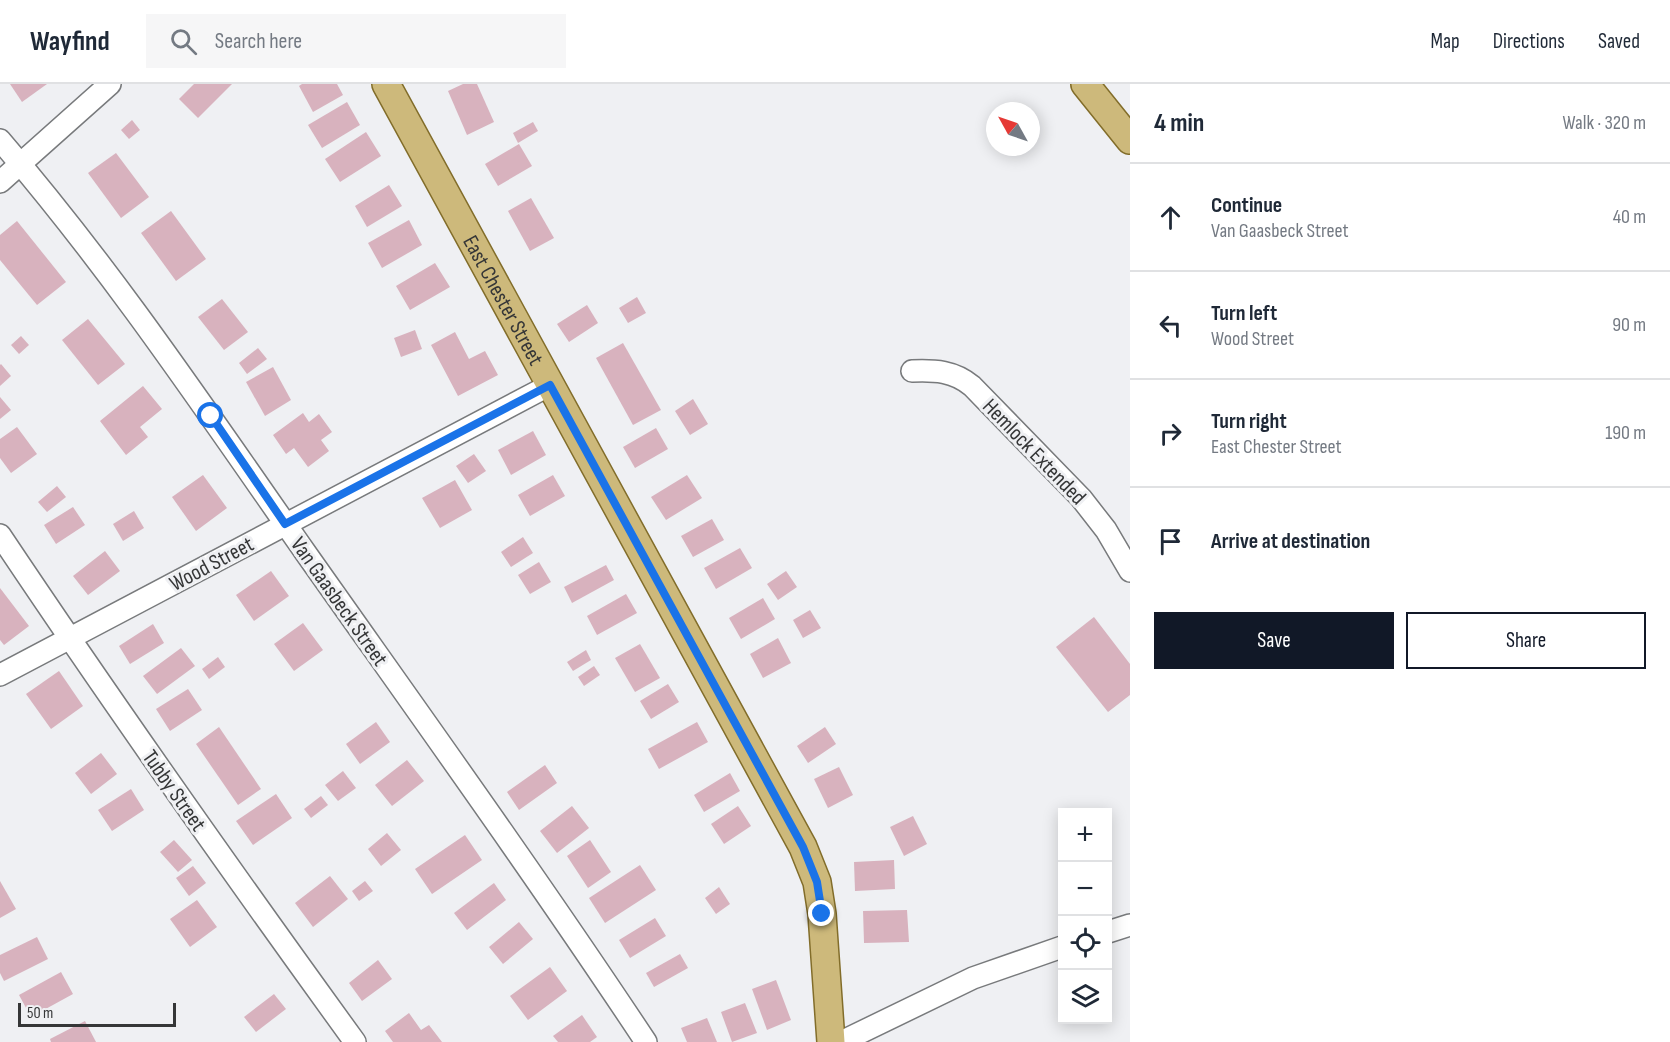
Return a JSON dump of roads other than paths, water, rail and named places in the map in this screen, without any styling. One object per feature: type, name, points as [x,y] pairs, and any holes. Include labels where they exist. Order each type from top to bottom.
[{"type":"main road","name":"East Chester Street","points":[[386,84],[803,847],[817,882],[822,914],[831,1042]]},
{"type":"main road","points":[[1085,84],[1130,140]]},
{"type":"street","points":[[0,182],[110,84]]},
{"type":"street","name":"Van Gaasbeck Street","points":[[0,140],[107,273],[211,416],[581,945],[646,1042]]},
{"type":"street","name":"Hemlock Extended","points":[[912,370],[933,370],[954,374],[972,386],[1086,505],[1106,530],[1130,571]]},
{"type":"street","name":"Wood Street","points":[[0,675],[550,385]]},
{"type":"street","name":"Tubby Street","points":[[0,535],[239,882],[355,1042]]},
{"type":"street","points":[[1112,930],[1130,925]]},
{"type":"street","points":[[841,1042],[973,978],[1058,948]]}]
